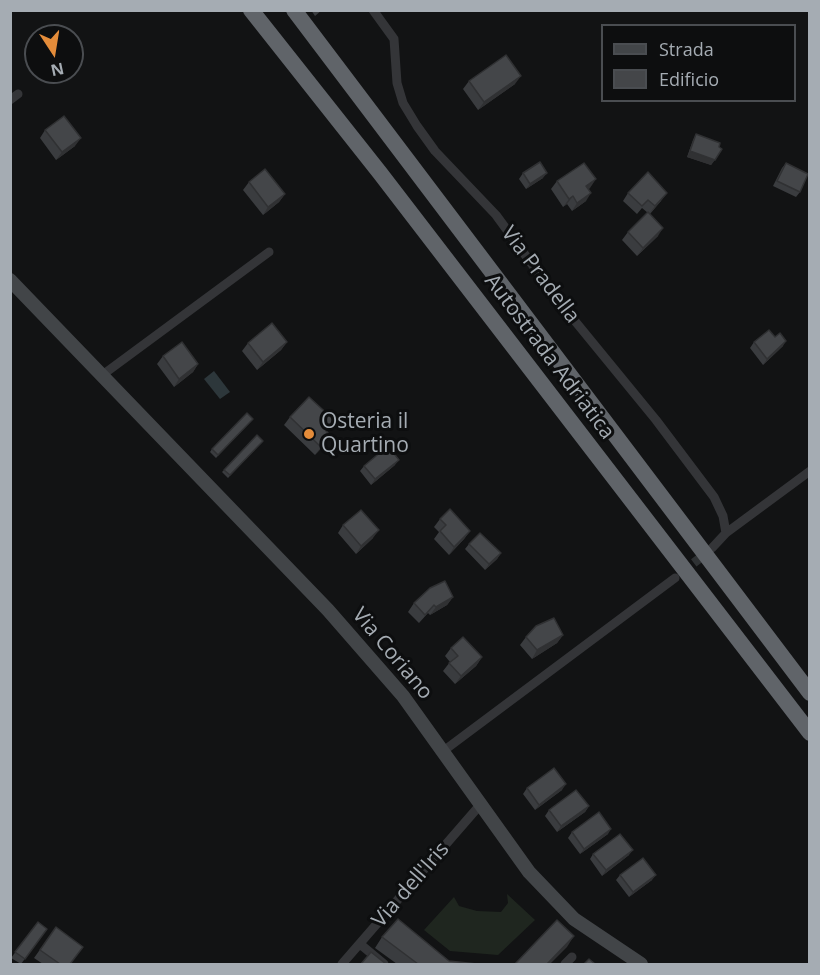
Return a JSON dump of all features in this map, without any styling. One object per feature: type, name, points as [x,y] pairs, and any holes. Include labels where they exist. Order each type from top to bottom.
[{"type":"highway","name":"Autostrada Adriatica","points":[[251,10],[380,173],[810,733]]},
{"type":"highway","name":"Autostrada Adriatica","points":[[294,10],[810,693]]},
{"type":"main road","name":"Via Coriano","points":[[10,280],[328,610],[403,696],[529,872],[574,919],[641,964]]},
{"type":"street","name":"Via Pradella","points":[[373,10],[394,39],[400,93],[403,103],[417,126],[435,151],[496,215],[561,304],[656,420],[714,497],[723,516],[726,533]]},
{"type":"street","points":[[101,376],[269,252]]},
{"type":"street","points":[[712,548],[726,533],[810,471]]},
{"type":"street","points":[[442,752],[675,578]]},
{"type":"street","name":"Via dell'Iris","points":[[342,964],[480,805]]},
{"type":"street","points":[[360,944],[384,964]]},
{"type":"shaded area","points":[[214,371],[230,392],[220,399],[204,379]]},
{"type":"shaded area","points":[[507,894],[535,920],[498,955],[450,951],[424,930],[454,897],[459,906],[477,911],[501,912],[508,903]]},
{"type":"building","points":[[506,55],[521,76],[484,102],[469,81]]},
{"type":"building","points":[[64,116],[81,138],[62,152],[45,130]]},
{"type":"building","points":[[696,134],[720,143],[719,147],[722,149],[715,160],[690,151]]},
{"type":"building","points":[[540,162],[547,173],[530,184],[523,173]]},
{"type":"building","points":[[584,163],[596,179],[586,186],[591,193],[577,203],[573,196],[569,199],[557,181]]},
{"type":"building","points":[[786,163],[808,174],[800,192],[777,181]]},
{"type":"building","points":[[265,169],[285,194],[268,207],[249,182]]},
{"type":"building","points":[[648,172],[667,193],[655,206],[648,200],[642,206],[628,193]]},
{"type":"building","points":[[648,212],[663,228],[643,248],[628,232]]},
{"type":"building","points":[[272,323],[287,342],[263,362],[248,343]]},
{"type":"building","points":[[769,330],[775,337],[780,333],[786,341],[767,359],[754,342]]},
{"type":"building","points":[[182,342],[198,364],[179,379],[163,356]]},
{"type":"building","name":"Osteria il Quartino","points":[[309,397],[335,421],[326,431],[331,436],[321,447],[290,417]]},
{"type":"building","points":[[247,413],[253,419],[218,455],[212,449]]},
{"type":"building","points":[[257,435],[263,441],[230,475],[224,470]]},
{"type":"building","points":[[388,446],[399,460],[375,479],[364,466]]},
{"type":"building","points":[[450,509],[470,531],[454,547],[440,531],[446,525],[440,519]]},
{"type":"building","points":[[361,510],[379,530],[361,546],[343,525]]},
{"type":"building","points":[[480,533],[501,553],[489,564],[469,544]]},
{"type":"building","points":[[445,581],[453,597],[436,607],[434,605],[425,615],[414,603],[430,588]]},
{"type":"building","points":[[554,618],[563,635],[537,650],[526,637],[536,626]]},
{"type":"building","points":[[463,637],[482,657],[461,676],[449,663],[458,656],[451,648]]},
{"type":"building","points":[[554,768],[566,784],[539,805],[527,788]]},
{"type":"building","points":[[576,790],[589,806],[561,826],[549,810]]},
{"type":"building","points":[[599,812],[611,829],[584,849],[572,832]]},
{"type":"building","points":[[620,834],[633,850],[606,870],[593,854]]},
{"type":"building","points":[[643,858],[656,875],[633,892],[620,875]]},
{"type":"building","points":[[398,919],[449,961],[477,964],[418,964],[382,937]]},
{"type":"building","points":[[557,920],[574,936],[547,964],[515,964]]},
{"type":"building","points":[[38,922],[47,929],[25,959],[15,952]]},
{"type":"building","points":[[56,927],[83,947],[70,964],[60,964],[40,950]]},
{"type":"building","points":[[371,952],[386,964],[361,964]]},
{"type":"building","points":[[589,959],[595,964],[584,964]]},
{"type":"tunnel","points":[[683,571],[708,552]]},
{"type":"place","name":"Osteria il Quartino","points":[[309,434]]}]
